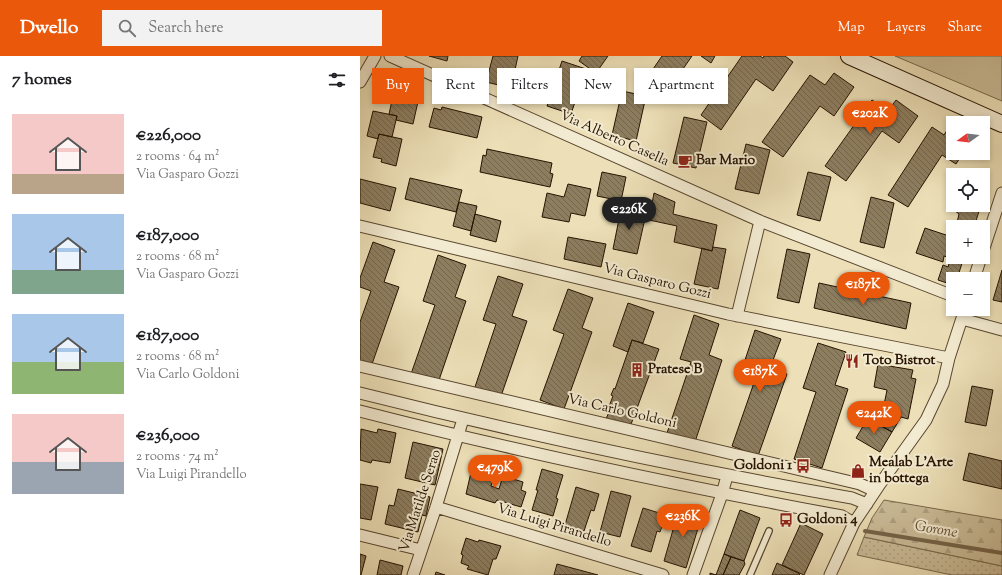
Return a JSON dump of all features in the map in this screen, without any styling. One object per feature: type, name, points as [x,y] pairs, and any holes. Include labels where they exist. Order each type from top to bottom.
[{"type":"main road","points":[[849,56],[1002,124]]},
{"type":"street","points":[[360,82],[375,56]]},
{"type":"street","name":"Via Alberto Casella","points":[[390,56],[760,221],[946,293]]},
{"type":"street","points":[[990,229],[1002,193]]},
{"type":"street","points":[[737,316],[760,221]]},
{"type":"street","name":"Via Gasparo Gozzi","points":[[360,226],[737,316],[949,358]]},
{"type":"street","points":[[830,575],[854,523],[926,420],[942,384],[962,316]]},
{"type":"street","points":[[968,316],[1002,330]]},
{"type":"street","name":"Via Carlo Goldoni","points":[[360,366],[860,484],[876,491]]},
{"type":"street","points":[[360,393],[463,419],[727,476],[852,498],[867,504]]},
{"type":"street","points":[[360,411],[457,436],[722,494],[842,516],[854,523]]},
{"type":"street","points":[[457,436],[463,419]]},
{"type":"street","name":"Via Matilde Serao","points":[[413,575],[457,436]]},
{"type":"street","points":[[693,575],[727,476]]},
{"type":"street","name":"Via Luigi Pirandello","points":[[436,506],[663,575]]},
{"type":"street","points":[[360,535],[421,550]]},
{"type":"lane","points":[[750,575],[769,531]]},
{"type":"green space","points":[[895,56],[1002,56],[1002,101]]},
{"type":"green space","points":[[884,500],[1002,520],[1002,566],[864,537],[872,518]]},
{"type":"green space","points":[[864,537],[1002,566],[1002,575],[952,575],[857,555]]},
{"type":"building","points":[[429,56],[448,56],[447,61]]},
{"type":"building","points":[[493,56],[518,56],[515,68],[497,68],[497,85],[489,83],[489,71]]},
{"type":"building","points":[[582,56],[608,56],[600,68],[589,68],[579,61]]},
{"type":"building","points":[[662,56],[692,56],[684,68],[654,68]]},
{"type":"building","points":[[701,56],[715,56],[711,63]]},
{"type":"building","points":[[742,56],[760,56],[763,58],[764,56],[785,56],[793,62],[773,91],[756,79],[721,130],[701,115],[709,104],[728,104],[728,76]]},
{"type":"building","points":[[562,61],[583,68],[570,68],[570,104],[574,104],[571,114],[547,106],[548,104],[562,104],[562,68],[560,68]]},
{"type":"building","points":[[834,73],[854,87],[834,116],[820,106],[783,157],[762,142],[810,75],[825,85]]},
{"type":"building","points":[[626,92],[634,94],[634,104],[644,104],[636,141],[612,135],[619,104],[626,104]]},
{"type":"building","points":[[872,100],[888,111],[896,100],[918,116],[899,143],[882,131],[846,181],[825,166]]},
{"type":"building","points":[[391,104],[417,104],[413,124],[396,120],[397,116],[389,114]]},
{"type":"building","points":[[442,107],[482,117],[477,138],[429,127],[434,108],[441,110]]},
{"type":"building","points":[[373,111],[397,116],[392,137],[379,134],[378,139],[367,136]]},
{"type":"building","points":[[684,117],[707,122],[696,168],[673,163]]},
{"type":"building","points":[[932,127],[944,135],[946,132],[946,158],[942,155],[908,207],[888,195]]},
{"type":"building","points":[[379,134],[402,139],[396,166],[381,162],[382,159],[373,157]]},
{"type":"building","points":[[746,144],[770,150],[759,194],[735,189]]},
{"type":"building","points":[[487,149],[552,163],[550,173],[553,174],[550,187],[480,172],[483,155],[486,156]]},
{"type":"building","points":[[950,160],[959,160],[956,164]]},
{"type":"building","points":[[602,172],[626,177],[621,201],[597,196]]},
{"type":"building","points":[[808,172],[831,177],[820,221],[797,215]]},
{"type":"building","points":[[410,178],[462,190],[456,212],[405,199]]},
{"type":"building","points":[[360,179],[396,188],[390,211],[360,203]]},
{"type":"building","points":[[568,184],[591,189],[585,216],[571,213],[569,222],[542,217],[547,193],[564,197]]},
{"type":"building","points":[[654,193],[675,202],[673,214],[717,225],[712,251],[674,242],[677,226],[649,220]]},
{"type":"building","points":[[871,197],[894,203],[884,248],[860,242]]},
{"type":"building","points":[[459,202],[477,206],[471,231],[453,226]]},
{"type":"building","points":[[621,209],[646,214],[637,254],[613,249]]},
{"type":"building","points":[[956,212],[979,212],[976,220],[958,220],[959,214]]},
{"type":"building","points":[[475,214],[501,221],[496,242],[470,235]]},
{"type":"building","points":[[925,228],[946,235],[946,257],[944,256],[943,262],[916,253]]},
{"type":"building","points":[[568,237],[606,244],[601,267],[564,259]]},
{"type":"building","points":[[373,242],[395,250],[384,282],[399,287],[371,367],[360,363],[360,322],[371,291],[360,287],[360,278]]},
{"type":"building","points":[[713,247],[726,249],[718,289],[694,284],[702,248],[712,251]]},
{"type":"building","points":[[787,249],[810,254],[799,303],[777,298]]},
{"type":"building","points":[[438,255],[466,265],[455,297],[466,301],[438,383],[411,374],[435,305],[423,301]]},
{"type":"building","points":[[949,264],[962,264],[959,272],[946,272],[946,283],[938,280],[943,265],[948,267]]},
{"type":"building","points":[[1002,270],[1002,302],[993,300]]},
{"type":"building","points":[[498,276],[523,284],[512,316],[527,321],[500,399],[474,390],[496,324],[483,320]]},
{"type":"building","points":[[819,283],[911,303],[906,329],[814,308]]},
{"type":"building","points":[[568,289],[593,298],[582,328],[592,332],[564,409],[540,400],[564,334],[553,330]]},
{"type":"building","points":[[628,303],[654,312],[643,343],[632,340],[628,352],[613,346]]},
{"type":"building","points":[[694,315],[719,324],[709,355],[722,360],[695,442],[667,433],[691,362],[680,359]]},
{"type":"building","points":[[755,330],[781,339],[770,368],[787,374],[758,456],[732,446],[756,377],[741,372]]},
{"type":"building","name":"Pratese B","points":[[632,340],[659,349],[630,427],[605,421],[610,410],[608,409],[613,396],[611,395],[614,388],[615,389]]},
{"type":"building","points":[[818,343],[846,352],[835,385],[848,389],[822,468],[794,459],[816,392],[803,388]]},
{"type":"building","points":[[878,364],[913,370],[911,378],[916,379],[908,419],[901,417],[892,432],[872,421],[878,409],[883,410],[887,390],[874,387]]},
{"type":"building","points":[[972,386],[993,390],[986,426],[965,422]]},
{"type":"building","points":[[868,418],[892,432],[880,452],[856,438]]},
{"type":"building","points":[[361,429],[377,433],[378,429],[396,433],[390,463],[372,460],[371,463],[360,460]]},
{"type":"building","points":[[413,442],[443,449],[435,485],[405,478]]},
{"type":"building","points":[[969,453],[1002,461],[1002,489],[963,480]]},
{"type":"building","points":[[472,468],[494,475],[491,486],[499,489],[503,476],[523,482],[521,490],[526,492],[521,507],[497,500],[495,503],[466,494]]},
{"type":"building","points":[[542,469],[563,475],[556,498],[558,499],[553,516],[532,510]]},
{"type":"building","points":[[360,484],[378,487],[371,520],[360,518]]},
{"type":"building","points":[[576,487],[599,494],[594,511],[591,510],[584,531],[565,525]]},
{"type":"building","points":[[398,489],[430,497],[426,516],[422,515],[418,532],[385,524],[389,505],[394,506]]},
{"type":"building","points":[[611,491],[631,496],[620,537],[600,532]]},
{"type":"building","points":[[643,508],[666,515],[660,532],[657,531],[651,552],[631,546]]},
{"type":"building","points":[[679,509],[702,515],[686,568],[664,561]]},
{"type":"building","points":[[740,510],[760,518],[744,561],[724,554]]},
{"type":"building","points":[[801,523],[823,534],[804,575],[782,565]]},
{"type":"building","points":[[466,538],[478,542],[479,540],[501,546],[496,559],[493,559],[488,575],[467,569],[469,566],[461,563],[463,555],[461,554]]},
{"type":"building","points":[[360,554],[366,556],[361,575],[360,575]]},
{"type":"building","points":[[724,554],[731,557],[723,575],[716,575]]},
{"type":"building","points":[[731,557],[744,561],[745,564],[739,575],[723,575]]},
{"type":"building","points":[[380,560],[403,566],[401,575],[377,575]]},
{"type":"building","points":[[777,563],[800,574],[772,575]]},
{"type":"building","points":[[557,564],[598,575],[554,575]]},
{"type":"building","points":[[436,572],[445,575],[435,575]]},
{"type":"waterway","name":"Gorone","points":[[865,531],[1002,553]]},
{"type":"place","name":"Bar Mario","points":[[685,161]]},
{"type":"place","name":"Toto Bistrot","points":[[852,361]]},
{"type":"place","name":"Pratese B","points":[[637,370]]},
{"type":"place","name":"Goldoni 1","points":[[803,466]]},
{"type":"place","name":"Mealab L'Arte in bottega","points":[[858,471]]},
{"type":"place","name":"Goldoni 4","points":[[786,520]]}]
